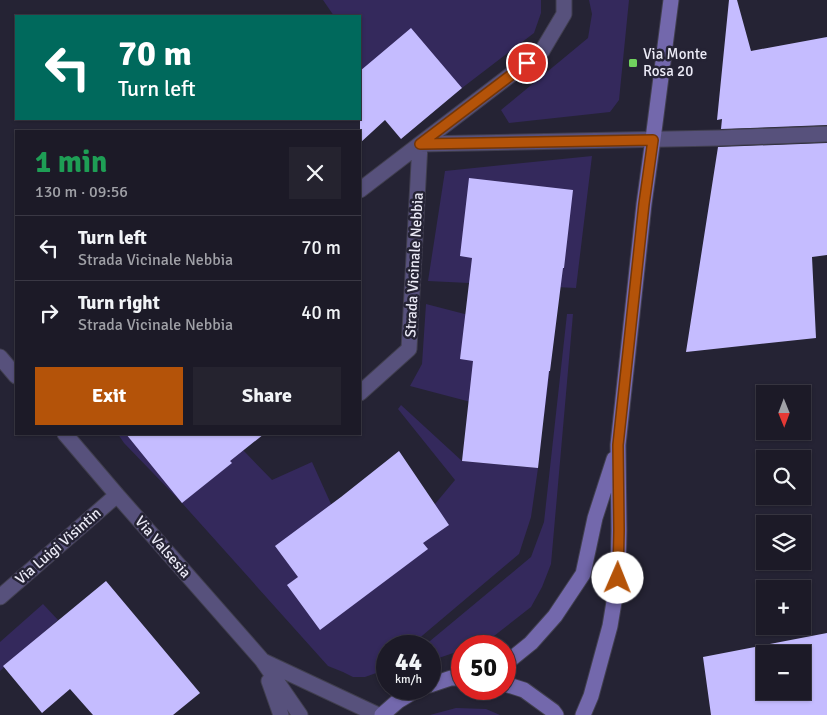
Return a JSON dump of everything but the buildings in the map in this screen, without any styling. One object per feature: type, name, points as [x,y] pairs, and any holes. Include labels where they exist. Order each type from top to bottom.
[{"type":"main road","points":[[583,715],[591,696],[610,626],[618,578],[618,445],[644,204],[671,0]]},
{"type":"main road","points":[[516,655],[531,643],[555,616],[582,574],[594,518],[618,445]]},
{"type":"main road","points":[[516,687],[524,690],[556,715]]},
{"type":"main road","points":[[382,715],[400,700]]},
{"type":"street","points":[[361,189],[542,51],[564,14],[564,0]]},
{"type":"street","points":[[420,144],[653,140],[827,134]]},
{"type":"street","name":"Strada Vicinale Nebbia","points":[[361,392],[409,349],[420,144]]},
{"type":"street","points":[[0,357],[15,375]]},
{"type":"street","name":"Via Valsesia","points":[[66,435],[262,660],[300,715]]},
{"type":"street","name":"Via Luigi Visintin","points":[[0,597],[117,495]]},
{"type":"street","name":"Via Valsesia","points":[[262,660],[282,715]]},
{"type":"street","name":"Via Valsesia","points":[[262,660],[378,715]]},
{"type":"shaded area","points":[[323,0],[541,0],[541,13],[534,33],[462,88],[361,78],[361,15],[333,15]]},
{"type":"shaded area","points":[[589,0],[629,0],[619,100],[610,112],[509,123],[501,110],[588,38],[592,14]]},
{"type":"shaded area","points":[[592,156],[576,288],[428,281],[445,171]]},
{"type":"shaded area","points":[[426,304],[554,337],[544,416],[501,410],[410,386],[422,364]]},
{"type":"shaded area","points":[[567,314],[573,314],[551,564],[542,587],[531,607],[495,635],[451,635],[451,654],[441,657],[441,635],[437,635],[531,557],[544,522]]},
{"type":"shaded area","points":[[401,405],[462,461],[538,468],[531,517],[519,554],[423,635],[376,635],[376,673],[365,677],[353,677],[328,666],[119,435],[231,435],[272,480],[312,462],[331,504],[435,504],[455,480],[398,409]]},
{"type":"shaded area","points":[[43,604],[58,620],[0,671],[0,642]]},
{"type":"shaded area","points":[[456,708],[486,709],[500,715],[430,715]]},
{"type":"place","name":"Via Monte Rosa 20","points":[[633,63]]},
{"type":"route","points":[[527,63],[420,144],[653,140],[644,204],[618,445],[618,578]]}]
